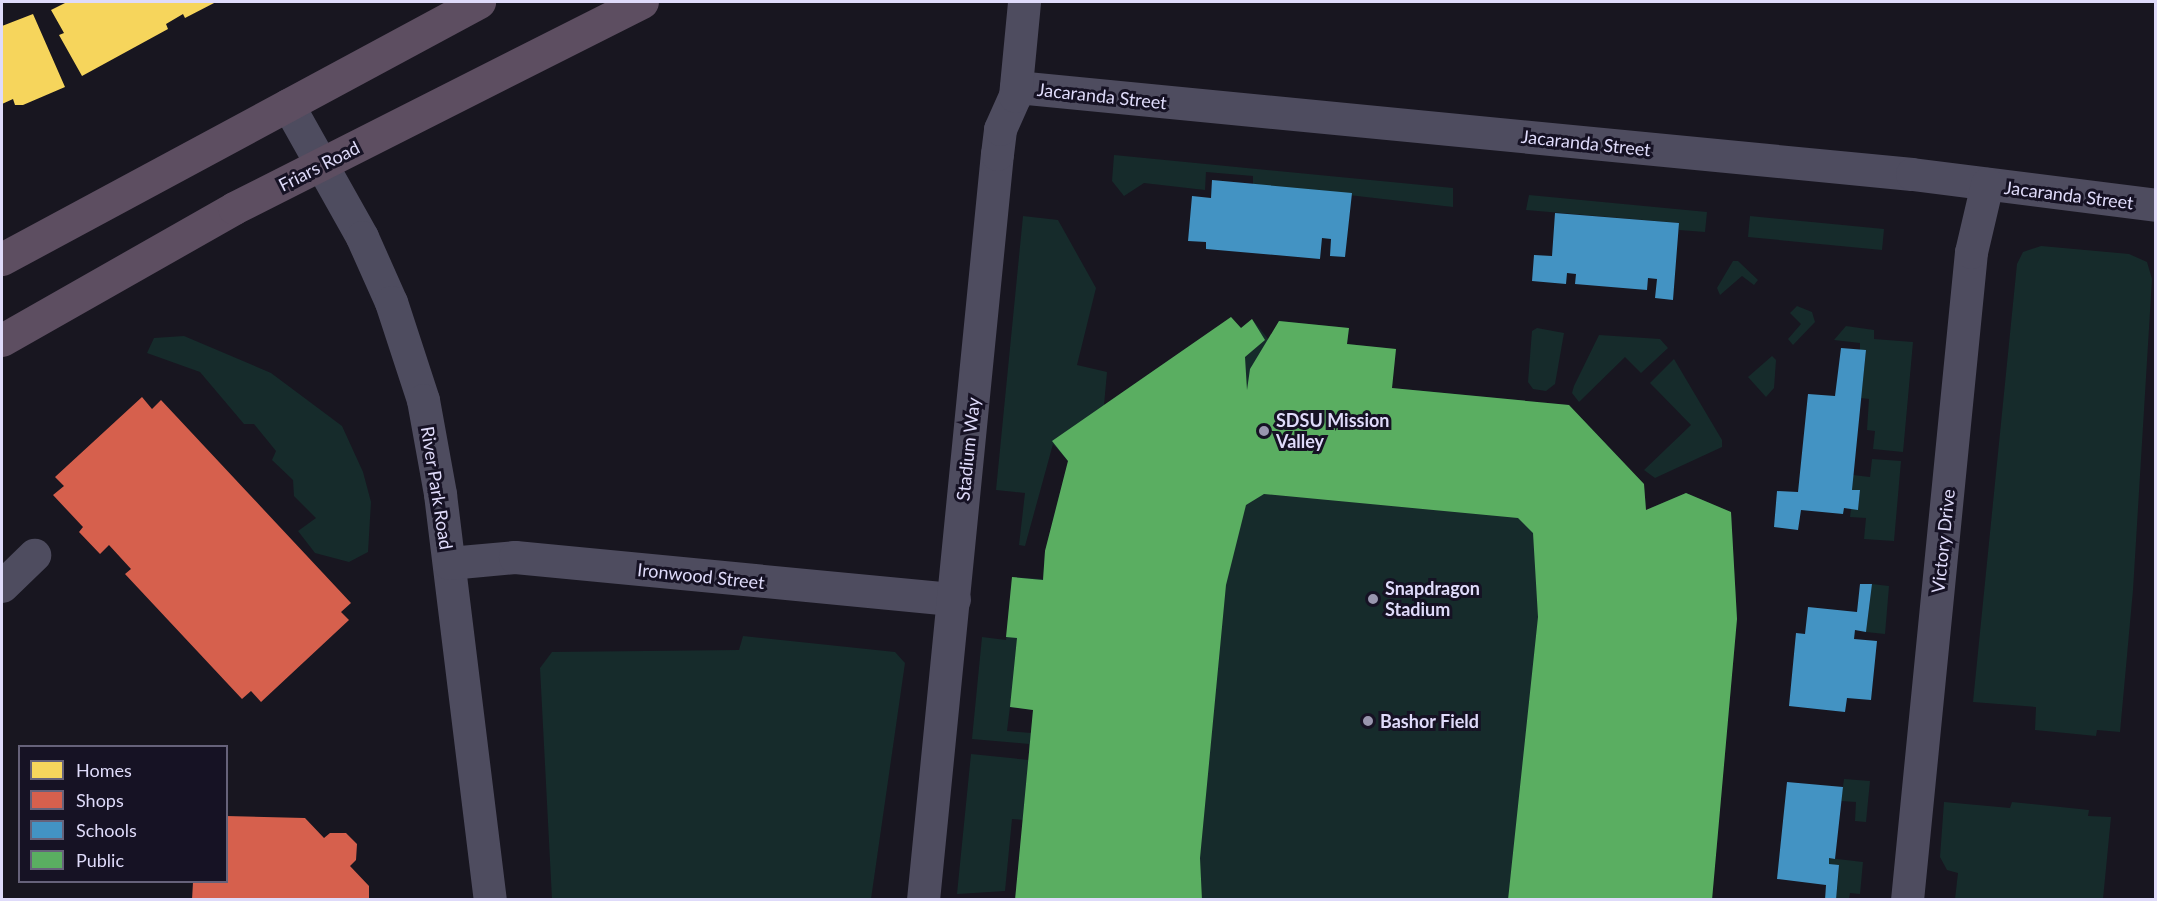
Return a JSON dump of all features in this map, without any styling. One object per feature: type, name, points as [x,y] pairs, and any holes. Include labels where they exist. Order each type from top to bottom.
[{"type":"highway","points":[[2,259],[479,2]]},
{"type":"highway","name":"Friars Road","points":[[2,340],[234,208],[642,2]]},
{"type":"street","name":"Stadium Way","points":[[923,900],[997,154],[1000,129],[1016,87],[1024,2]]},
{"type":"street","name":"Jacaranda Street","points":[[1016,87],[1987,184],[2156,205]]},
{"type":"street","name":"River Park Road","points":[[288,105],[367,248],[409,353],[432,444],[449,563],[489,900]]},
{"type":"street","name":"Victory Drive","points":[[1907,900],[1971,252],[1987,184]]},
{"type":"street","points":[[2,586],[34,555]]},
{"type":"street","name":"Ironwood Street","points":[[449,563],[515,558],[954,599]]},
{"type":"green space","points":[[1114,155],[1453,188],[1453,207],[1253,184],[1253,176],[1206,172],[1205,190],[1144,183],[1124,196],[1112,181]]},
{"type":"green space","points":[[1529,195],[1707,212],[1705,232],[1679,230],[1679,223],[1526,210]]},
{"type":"green space","name":"Snapdragon Stadium","points":[[1023,216],[1058,220],[1096,288],[1077,365],[1107,372],[1104,405],[1231,317],[1241,328],[1252,319],[1269,340],[1279,321],[1349,328],[1347,344],[1396,349],[1392,388],[1569,405],[1644,484],[1646,510],[1686,493],[1731,512],[1737,619],[1712,899],[1015,899],[1023,820],[1012,819],[1005,891],[957,894],[971,754],[1029,760],[1029,744],[972,739],[982,637],[1006,640],[1012,577],[1043,579],[1045,551],[1068,461],[1053,444],[1025,546],[1019,545],[1025,493],[996,490]],"holes":[[[1010,707],[1033,710],[1031,733],[1007,731]]]},
{"type":"green space","points":[[1750,216],[1884,229],[1882,250],[1748,237]]},
{"type":"green space","points":[[2041,246],[2129,254],[2147,262],[2152,279],[2133,590],[2120,732],[2097,730],[2096,736],[2035,730],[2036,707],[1973,702],[2017,264],[2023,252]]},
{"type":"green space","points":[[1733,261],[1738,261],[1758,280],[1754,285],[1742,276],[1720,295],[1717,288]]},
{"type":"green space","points":[[1797,306],[1812,312],[1815,322],[1793,345],[1788,339],[1801,324],[1790,313]]},
{"type":"green space","points":[[1846,326],[1874,330],[1874,339],[1913,342],[1903,452],[1873,449],[1875,431],[1867,430],[1869,399],[1861,398],[1866,351],[1860,350],[1860,343],[1834,340]]},
{"type":"green space","points":[[1537,328],[1564,333],[1555,384],[1546,391],[1533,389],[1528,382],[1532,331]]},
{"type":"green space","points":[[1599,335],[1660,339],[1668,348],[1641,373],[1625,357],[1579,402],[1572,393],[1574,386]]},
{"type":"green space","points":[[184,336],[271,373],[342,426],[363,472],[371,502],[368,552],[349,562],[315,553],[298,531],[316,518],[294,496],[293,480],[272,460],[276,451],[254,424],[244,424],[200,372],[147,353],[154,338]]},
{"type":"green space","points":[[1772,356],[1776,360],[1774,388],[1766,397],[1748,377]]},
{"type":"green space","points":[[1674,359],[1722,440],[1722,447],[1655,478],[1644,470],[1691,425],[1650,383]]},
{"type":"green space","points":[[1872,459],[1901,461],[1894,541],[1864,539],[1866,518],[1850,517],[1851,509],[1858,509],[1860,491],[1852,490],[1853,475],[1870,477]]},
{"type":"green space","points":[[1872,584],[1889,586],[1885,634],[1866,632]]},
{"type":"green space","points":[[743,636],[895,652],[905,663],[871,899],[552,899],[540,668],[552,652],[739,650]]},
{"type":"green space","points":[[1844,779],[1870,781],[1866,822],[1855,821],[1856,802],[1841,801]]},
{"type":"green space","points":[[1944,802],[2010,808],[2012,802],[2089,810],[2088,816],[2111,817],[2103,899],[1955,899],[1958,873],[1947,870],[1940,857]]},
{"type":"green space","points":[[1829,858],[1863,862],[1860,894],[1850,893],[1849,899],[1836,899],[1839,866],[1829,864]]},
{"type":"building: Homes","points":[[67,2],[216,2],[185,18],[183,14],[166,24],[168,29],[82,76],[59,35],[64,33],[51,10]]},
{"type":"building: Homes","points":[[33,14],[65,87],[23,105],[15,105],[13,99],[2,104],[2,26]]},
{"type":"building: Shops","points":[[142,397],[152,409],[161,400],[351,603],[341,612],[349,620],[261,702],[251,691],[242,699],[125,574],[131,569],[109,545],[100,554],[79,532],[83,527],[53,495],[64,486],[55,477]]},
{"type":"building: Shops","points":[[228,816],[305,818],[324,838],[330,833],[346,833],[357,844],[356,860],[350,866],[369,886],[369,900],[192,900],[193,883],[228,883]]},
{"type":"building: Schools","points":[[1212,180],[1352,193],[1345,257],[1330,256],[1331,239],[1322,238],[1320,259],[1206,249],[1206,242],[1188,241],[1192,196],[1211,198]]},
{"type":"building: Schools","points":[[1555,213],[1679,223],[1673,300],[1655,298],[1657,279],[1648,278],[1647,290],[1575,284],[1576,274],[1567,273],[1566,284],[1532,281],[1534,255],[1552,256]]},
{"type":"building: Schools","points":[[1841,348],[1866,350],[1852,490],[1860,490],[1858,510],[1844,508],[1843,514],[1801,510],[1798,530],[1774,527],[1777,491],[1798,492],[1808,394],[1835,396]]},
{"type":"building: Schools","points":[[1860,584],[1872,584],[1866,632],[1855,630],[1854,639],[1877,641],[1871,700],[1847,698],[1845,712],[1789,706],[1796,633],[1805,634],[1808,607],[1857,612]]},
{"type":"building: Schools","points":[[1787,782],[1843,787],[1835,859],[1829,858],[1829,864],[1839,865],[1836,900],[1825,900],[1826,885],[1777,879]]},
{"type":"building: Public","name":"Snapdragon Stadium","points":[[1231,317],[1241,328],[1252,319],[1265,340],[1245,357],[1247,390],[1250,369],[1279,321],[1349,328],[1347,344],[1396,349],[1392,388],[1569,405],[1644,484],[1646,510],[1686,493],[1731,512],[1737,619],[1712,900],[1508,900],[1538,617],[1533,533],[1518,518],[1264,494],[1246,505],[1226,585],[1200,858],[1202,900],[1015,900],[1033,710],[1010,707],[1017,638],[1006,637],[1012,577],[1043,580],[1045,551],[1068,461],[1052,441]]},
{"type":"place","name":"SDSU Mission Valley","points":[[1264,431]]},
{"type":"place","name":"Snapdragon Stadium","points":[[1373,599]]},
{"type":"place","name":"Bashor Field","points":[[1368,721]]}]
